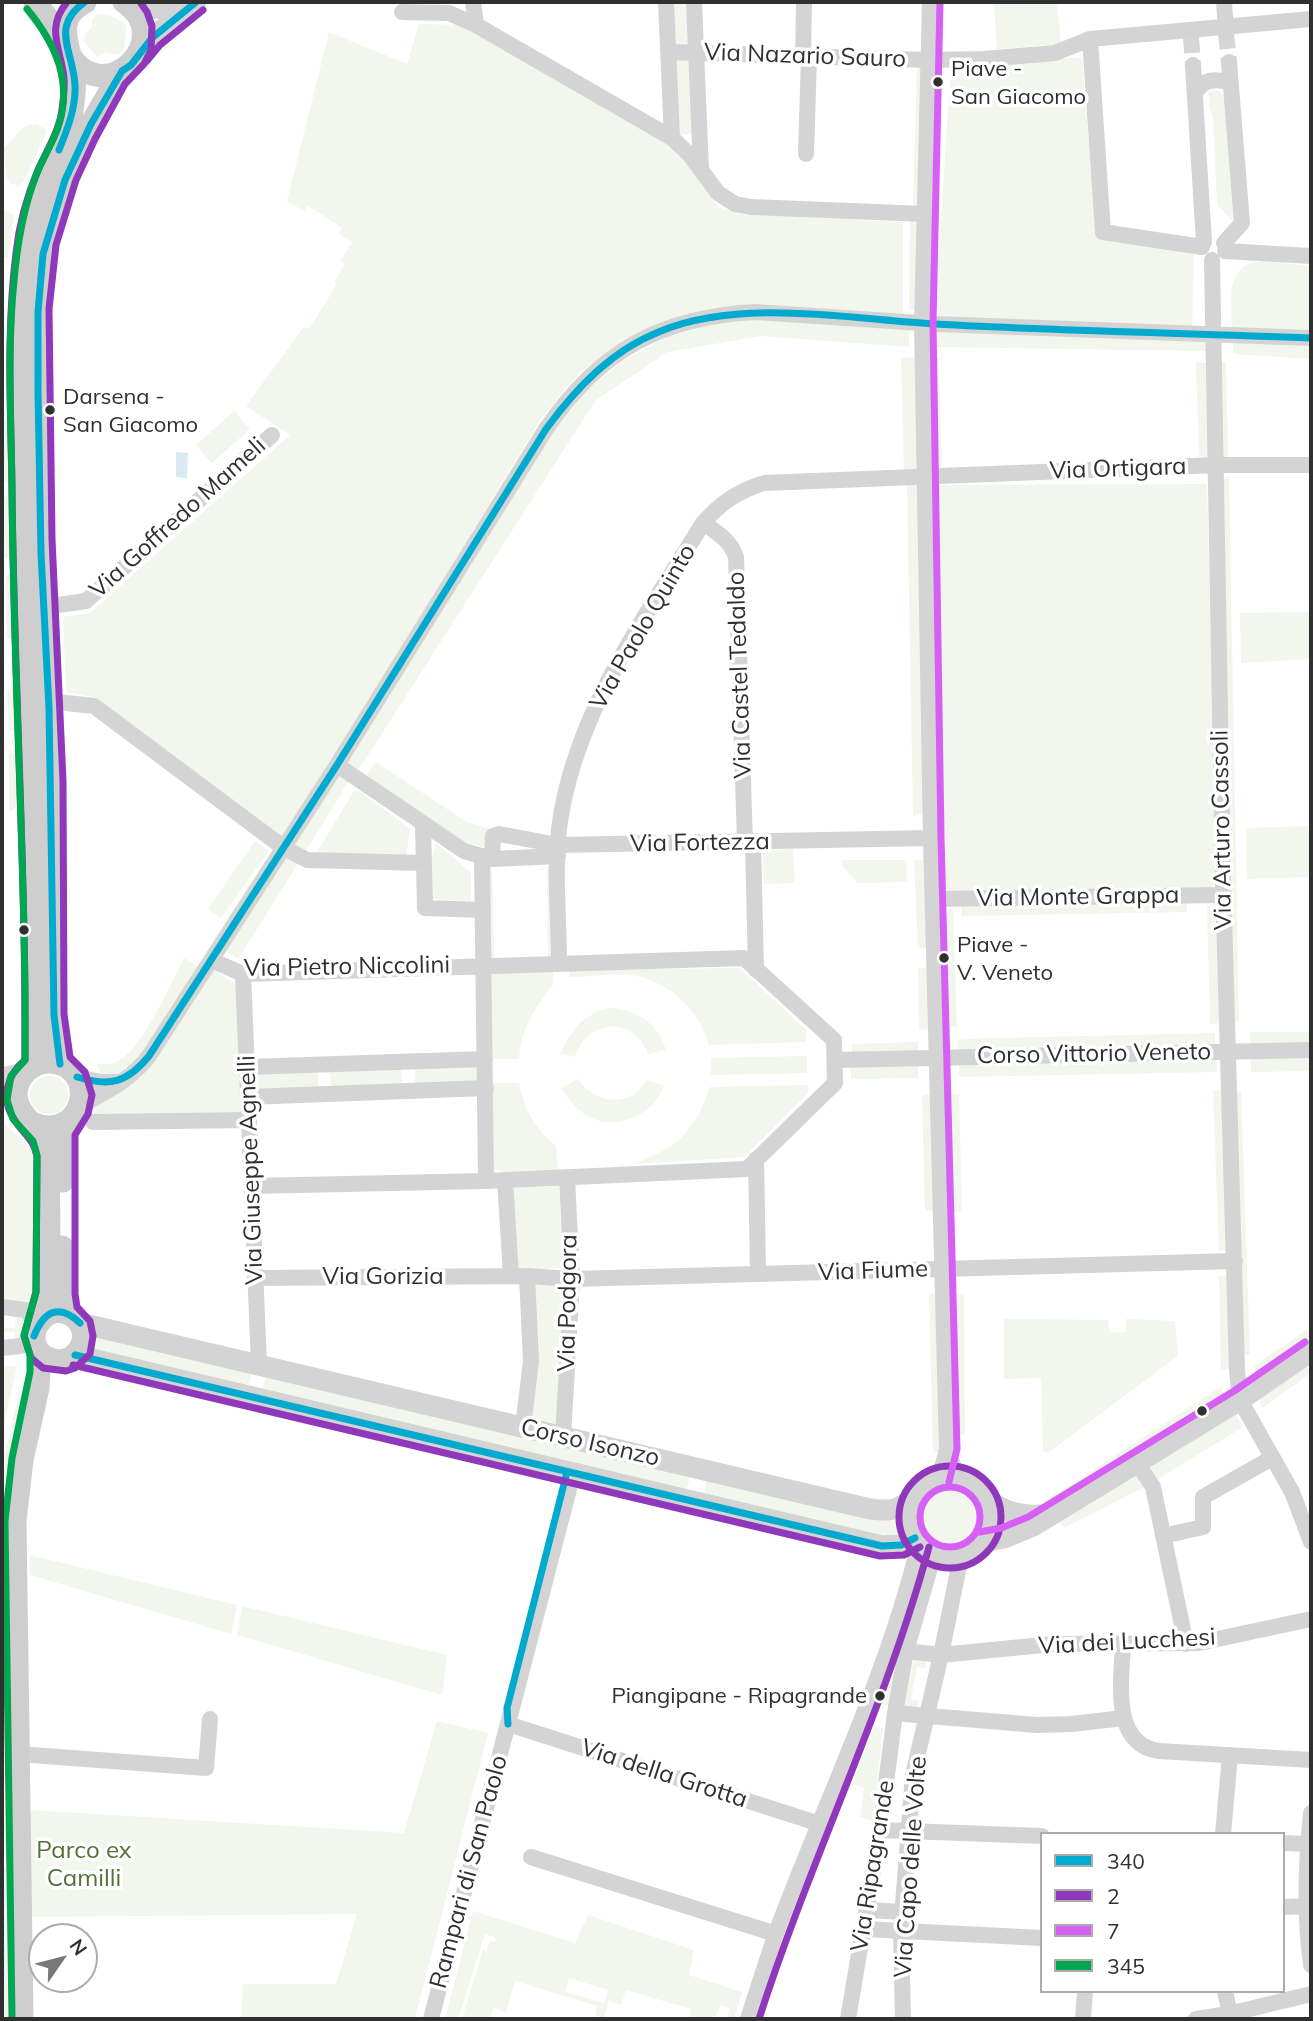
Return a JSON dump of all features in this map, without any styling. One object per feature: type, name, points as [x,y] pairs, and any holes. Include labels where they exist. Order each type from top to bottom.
[{"type":"main road","points":[[35,2],[82,69],[94,74],[109,75],[130,64]]},
{"type":"main road","points":[[38,1388],[83,1343],[83,1329],[74,1318],[64,1295],[62,1261],[65,1134],[81,1116],[81,1089],[68,1070],[54,1015],[40,687],[22,522],[23,292],[27,253],[45,182],[70,122],[75,88],[74,72],[66,46],[66,24],[75,3]]},
{"type":"main road","points":[[22,2019],[16,1502],[38,1388],[37,1338],[46,1294],[48,1155],[45,1141],[19,1114],[17,1089],[43,603],[38,349],[40,279],[43,254],[65,180],[91,124],[130,64],[143,35],[138,16],[126,3]]},
{"type":"main road","points":[[20,1072],[47,1062],[68,1070]]},
{"type":"main road","points":[[19,1114],[51,1127],[81,1116]]},
{"type":"main road","points":[[69,1358],[47,1358],[37,1338],[43,1317],[50,1312],[74,1318]]},
{"type":"street","points":[[126,3],[150,10],[180,7],[195,2]]},
{"type":"street","points":[[130,64],[152,38],[195,2]]},
{"type":"street","points":[[473,2],[475,25]]},
{"type":"street","points":[[666,2],[672,138]]},
{"type":"street","points":[[694,2],[701,169]]},
{"type":"street","points":[[804,2],[806,154]]},
{"type":"street","points":[[930,2],[922,323],[931,838],[948,1478]]},
{"type":"street","points":[[1224,2],[1226,29]]},
{"type":"street","points":[[402,12],[441,12],[453,8],[475,25],[672,138],[683,147],[718,193],[735,204],[925,214]]},
{"type":"street","name":"Via Nazario Sauro","points":[[668,52],[928,60],[983,59],[1055,53],[1090,39],[1191,33],[1264,22],[1311,19]]},
{"type":"street","points":[[1090,39],[1103,232],[1214,248],[1311,256]]},
{"type":"street","points":[[1214,248],[1242,223],[1229,62]]},
{"type":"street","name":"Via Arturo Cassoli","points":[[1193,65],[1214,248],[1223,888],[1240,1400]]},
{"type":"street","points":[[1195,93],[1208,80],[1219,79],[1230,83]]},
{"type":"street","points":[[81,1116],[103,1095],[134,1073],[149,1056],[338,765],[567,398],[600,367],[639,341],[688,322],[728,314],[769,312],[922,323],[1311,338]]},
{"type":"street","name":"Via Goffredo Mameli","points":[[43,603],[58,605],[86,601],[272,435]]},
{"type":"street","name":"Via Ortigara","points":[[924,478],[1217,465],[1311,465]]},
{"type":"street","name":"Via Paolo Quinto","points":[[559,963],[558,851],[568,785],[595,710],[616,666],[704,523],[716,508],[730,497],[747,488],[765,484],[924,478]]},
{"type":"street","name":"Via Castel Tedaldo","points":[[704,523],[725,537],[736,557],[756,970]]},
{"type":"street","points":[[40,687],[94,706],[284,848],[307,860],[424,863]]},
{"type":"street","name":"Via Fortezza","points":[[338,765],[454,846],[487,858],[558,851],[749,842],[931,838]]},
{"type":"street","points":[[423,824],[425,908],[483,910]]},
{"type":"street","name":"Via Fortezza","points":[[487,858],[496,835],[558,851]]},
{"type":"street","points":[[486,1181],[483,910],[487,858]]},
{"type":"street","name":"Via Monte Grappa","points":[[933,899],[1223,888]]},
{"type":"street","name":"Via Pietro Niccolini","points":[[211,960],[243,974],[744,958],[756,970]]},
{"type":"street","points":[[252,1186],[486,1181],[747,1168],[835,1083],[834,1040],[756,970]]},
{"type":"street","name":"Via Giuseppe Agnelli","points":[[243,974],[260,1365]]},
{"type":"street","name":"Corso Vittorio Veneto","points":[[835,1060],[1311,1050]]},
{"type":"street","points":[[247,1067],[485,1059]]},
{"type":"street","points":[[408,1062],[410,1091]]},
{"type":"street","points":[[325,1064],[326,1094]]},
{"type":"street","points":[[68,1070],[101,1082],[120,1082]]},
{"type":"street","points":[[248,1097],[486,1088]]},
{"type":"street","points":[[81,1116],[249,1121]]},
{"type":"street","points":[[756,1159],[758,1274]]},
{"type":"street","name":"Via Podgora","points":[[563,1433],[572,1279],[567,1177]]},
{"type":"street","name":"Via Podgora","points":[[505,1180],[531,1361],[523,1427]]},
{"type":"street","name":"Via Fiume","points":[[519,1276],[572,1279],[1235,1261]]},
{"type":"street","name":"Via Gorizia","points":[[255,1278],[519,1276]]},
{"type":"street","points":[[2,1307],[26,1310],[37,1338],[21,1346],[2,1348]]},
{"type":"street","name":"Corso Isonzo","points":[[74,1318],[260,1365],[523,1427],[563,1433],[699,1469],[870,1509],[889,1511],[905,1505],[916,1494]]},
{"type":"street","points":[[982,1542],[1023,1531],[1138,1464],[1240,1400],[1311,1350]]},
{"type":"street","name":"Corso Isonzo","points":[[69,1358],[251,1396],[882,1546],[923,1546]]},
{"type":"street","points":[[251,1396],[260,1365]]},
{"type":"street","points":[[1240,1400],[1297,1502],[1311,1542]]},
{"type":"street","points":[[1163,1536],[1203,1527],[1203,1497],[1272,1458]]},
{"type":"street","points":[[1138,1464],[1153,1487],[1186,1644]]},
{"type":"street","points":[[692,1500],[699,1469]]},
{"type":"street","name":"Rampari di San Paolo","points":[[431,2019],[508,1724],[507,1707],[570,1473]]},
{"type":"street","points":[[906,1651],[923,1546],[909,1518],[912,1503],[925,1485],[948,1478],[978,1488],[990,1511],[990,1522],[982,1542],[971,1552],[948,1558],[923,1546]]},
{"type":"street","points":[[985,1497],[1014,1513],[1054,1513]]},
{"type":"street","points":[[748,2019],[776,1934],[868,1707],[923,1546]]},
{"type":"street","name":"Via Capo delle Volte","points":[[903,2019],[901,1930],[913,1775],[961,1556]]},
{"type":"street","name":"Via dei Lucchesi","points":[[906,1651],[941,1655],[1053,1644],[1186,1644],[1213,1641],[1311,1619]]},
{"type":"street","points":[[1123,1644],[1122,1710],[1133,1737],[1140,1745],[1151,1750],[1311,1760]]},
{"type":"street","name":"Via Ripagrande","points":[[848,2019],[900,1713],[906,1651]]},
{"type":"street","points":[[900,1713],[1054,1725],[1124,1718]]},
{"type":"street","points":[[18,1754],[205,1768],[210,1719]]},
{"type":"street","name":"Via della Grotta","points":[[508,1724],[820,1824]]},
{"type":"street","points":[[1223,1832],[1230,1755]]},
{"type":"street","points":[[1311,1813],[1307,1906],[1311,1965]]},
{"type":"street","points":[[880,1830],[1040,1836]]},
{"type":"street","points":[[1285,1843],[1308,1844]]},
{"type":"street","points":[[531,1857],[776,1934]]},
{"type":"street","points":[[1285,1907],[1307,1906]]},
{"type":"street","points":[[868,1910],[903,1912]]},
{"type":"street","points":[[864,1929],[1040,1938]]},
{"type":"street","points":[[1083,2019],[1084,1993]]},
{"type":"street","points":[[1225,1993],[1230,2017]]},
{"type":"street","points":[[1196,2019],[1230,2017],[1311,1994]]},
{"type":"green space","points":[[669,2],[690,2],[692,45],[671,46]]},
{"type":"green space","points":[[994,2],[1057,2],[1061,44],[997,49]]},
{"type":"green space","points":[[98,14],[112,16],[125,24],[124,46],[120,54],[106,52],[97,57],[84,41],[85,34],[92,27],[92,19]]},
{"type":"green space","points":[[419,24],[467,25],[673,144],[719,208],[743,214],[903,222],[903,316],[774,306],[611,351],[582,371],[541,419],[328,767],[279,839],[94,697],[66,692],[63,617],[90,613],[290,435],[246,406],[303,328],[310,328],[337,284],[334,282],[345,264],[340,261],[352,242],[339,234],[342,228],[308,206],[304,211],[287,201],[329,32],[407,64]]},
{"type":"green space","points":[[1082,57],[1096,234],[1194,249],[1192,328],[938,319],[937,279],[951,66]]},
{"type":"green space","points":[[693,58],[696,134],[677,135],[673,59]]},
{"type":"green space","points":[[917,66],[923,66],[919,208],[913,207]]},
{"type":"green space","points":[[1214,89],[1224,94],[1227,99],[1234,222],[1217,205],[1213,116],[1208,92]]},
{"type":"green space","points":[[36,124],[47,130],[26,178],[19,185],[10,184],[6,175],[4,148],[25,126]]},
{"type":"green space","points":[[2,209],[14,215],[8,257],[2,257]]},
{"type":"green space","points":[[910,218],[920,219],[919,310],[909,310]]},
{"type":"green space","points":[[1263,261],[1311,266],[1311,331],[1232,327],[1232,294],[1236,275],[1250,264]]},
{"type":"green space","points":[[769,317],[909,326],[909,347],[761,336],[667,352],[595,401],[372,749],[355,773],[343,765],[552,432],[583,393],[623,361],[663,339],[718,322]]},
{"type":"green space","points":[[936,331],[1206,336],[1207,351],[934,347]]},
{"type":"green space","points":[[1233,340],[1311,344],[1311,359],[1233,354]]},
{"type":"green space","points":[[915,357],[918,469],[904,469],[901,358]]},
{"type":"green space","points":[[924,358],[939,358],[942,467],[928,468]]},
{"type":"green space","points":[[1218,362],[1226,362],[1228,458],[1220,458]]},
{"type":"green space","points":[[1196,363],[1211,363],[1213,457],[1199,457]]},
{"type":"green space","points":[[234,411],[250,429],[212,463],[196,445]]},
{"type":"green space","points":[[13,419],[14,484],[3,480],[3,420]]},
{"type":"green space","points":[[1229,478],[1239,1022],[1229,1023],[1219,479]]},
{"type":"green space","points":[[1207,484],[1217,882],[1210,889],[952,895],[943,886],[938,810],[927,485]]},
{"type":"green space","points":[[907,485],[919,485],[927,814],[913,816]]},
{"type":"green space","points":[[3,493],[8,498],[10,558],[5,559]]},
{"type":"green space","points":[[15,570],[16,638],[7,638],[6,576]]},
{"type":"green space","points":[[1311,612],[1311,659],[1241,663],[1240,613]]},
{"type":"green space","points":[[16,686],[19,690],[20,734],[9,729],[7,694],[9,689]]},
{"type":"green space","points":[[9,749],[21,763],[21,802],[9,813]]},
{"type":"green space","points":[[376,762],[465,821],[491,830],[489,847],[457,839],[441,831],[365,778]]},
{"type":"green space","points":[[339,772],[350,779],[304,854],[293,847]]},
{"type":"green space","points":[[354,791],[360,791],[410,829],[406,857],[316,854]]},
{"type":"green space","points":[[1311,826],[1311,877],[1247,879],[1246,828]]},
{"type":"green space","points":[[255,841],[269,851],[221,918],[208,909]]},
{"type":"green space","points":[[436,843],[471,873],[471,901],[431,899],[431,862]]},
{"type":"green space","points":[[793,849],[795,883],[764,884],[763,850]]},
{"type":"green space","points":[[286,856],[298,864],[238,959],[226,951]]},
{"type":"green space","points":[[843,860],[906,860],[907,882],[858,883],[843,867]]},
{"type":"green space","points":[[914,860],[929,860],[931,948],[918,948]]},
{"type":"green space","points":[[547,867],[554,867],[555,958],[548,958]]},
{"type":"green space","points":[[485,868],[492,868],[494,959],[486,960]]},
{"type":"green space","points":[[1187,900],[1187,912],[961,916],[962,904]]},
{"type":"green space","points":[[1221,905],[1224,1023],[1210,1024],[1207,906]]},
{"type":"green space","points":[[939,909],[953,909],[957,1027],[942,1027]]},
{"type":"green space","points":[[184,958],[198,967],[138,1059],[121,1075],[102,1077],[97,1064],[114,1063],[134,1047],[154,1017]]},
{"type":"green space","points":[[740,968],[807,1031],[806,1042],[709,1045],[692,1011],[675,994],[653,981],[626,975],[569,977],[569,970]]},
{"type":"green space","points":[[918,968],[932,968],[933,1029],[919,1030]]},
{"type":"green space","points":[[212,969],[236,984],[243,1119],[81,1121],[87,1106],[141,1078],[155,1061]]},
{"type":"green space","points":[[553,970],[553,985],[530,1019],[519,1059],[492,1059],[491,971]]},
{"type":"green space","points":[[608,1008],[628,1011],[644,1019],[657,1032],[666,1050],[648,1054],[642,1041],[633,1033],[611,1027],[589,1035],[575,1057],[561,1053],[579,1024]]},
{"type":"green space","points":[[1250,1032],[1311,1032],[1311,1046],[1250,1047]]},
{"type":"green space","points":[[1215,1033],[1215,1049],[958,1053],[958,1039]]},
{"type":"green space","points":[[918,1042],[919,1056],[852,1057],[852,1044]]},
{"type":"green space","points":[[1217,1055],[1217,1072],[959,1077],[959,1061]]},
{"type":"green space","points":[[807,1056],[807,1073],[711,1075],[711,1058]]},
{"type":"green space","points":[[1311,1056],[1311,1071],[1251,1072],[1251,1057]]},
{"type":"green space","points":[[918,1064],[918,1078],[851,1079],[851,1066]]},
{"type":"green space","points":[[477,1065],[478,1083],[415,1085],[415,1067]]},
{"type":"green space","points":[[401,1068],[402,1085],[331,1088],[330,1071]]},
{"type":"green space","points":[[252,1073],[318,1073],[318,1090],[253,1090]]},
{"type":"green space","points":[[49,1076],[62,1082],[68,1095],[62,1108],[49,1114],[36,1108],[30,1095],[36,1082]]},
{"type":"green space","points":[[578,1079],[593,1094],[613,1100],[632,1095],[647,1080],[664,1086],[659,1096],[644,1111],[624,1121],[613,1122],[592,1118],[571,1101],[561,1088]]},
{"type":"green space","points":[[492,1083],[519,1083],[532,1118],[542,1133],[556,1146],[558,1173],[507,1174],[493,1168]]},
{"type":"green space","points":[[808,1085],[808,1093],[744,1157],[633,1164],[673,1145],[691,1127],[710,1087]]},
{"type":"green space","points":[[1227,1090],[1233,1250],[1219,1251],[1213,1091]]},
{"type":"green space","points":[[1232,1091],[1241,1092],[1250,1354],[1239,1356]]},
{"type":"green space","points":[[935,1094],[938,1211],[925,1211],[922,1095]]},
{"type":"green space","points":[[959,1094],[962,1212],[947,1212],[944,1095]]},
{"type":"green space","points":[[2,1121],[38,1155],[34,1301],[2,1300]]},
{"type":"green space","points":[[559,1186],[563,1268],[518,1270],[513,1188]]},
{"type":"green space","points":[[1232,1275],[1235,1366],[1221,1371],[1219,1276]]},
{"type":"green space","points":[[565,1283],[558,1425],[529,1417],[533,1285]]},
{"type":"green space","points":[[941,1293],[944,1452],[933,1452],[929,1294]]},
{"type":"green space","points":[[948,1294],[964,1294],[965,1435],[951,1435]]},
{"type":"green space","points":[[16,1316],[26,1318],[18,1342],[14,1341],[15,1332],[2,1332],[2,1328],[15,1328]]},
{"type":"green space","points":[[1004,1319],[1108,1320],[1110,1333],[1126,1332],[1126,1319],[1175,1321],[1178,1356],[1048,1453],[1043,1451],[1041,1378],[1004,1379]]},
{"type":"green space","points":[[1311,1327],[1311,1344],[1255,1382],[1255,1365]]},
{"type":"green space","points":[[90,1330],[253,1369],[248,1388],[85,1350]]},
{"type":"green space","points":[[1311,1358],[1311,1373],[1261,1409],[1260,1395]]},
{"type":"green space","points":[[2,1366],[17,1366],[2,1434]]},
{"type":"green space","points":[[266,1375],[690,1475],[686,1494],[261,1396]]},
{"type":"green space","points":[[1222,1386],[1223,1405],[1056,1507],[1050,1498]]},
{"type":"green space","points":[[18,1397],[23,1398],[8,1460],[2,1503],[2,1468]]},
{"type":"green space","points":[[1234,1412],[1243,1427],[1153,1482],[1145,1468]]},
{"type":"green space","points":[[1137,1470],[1148,1485],[1064,1528],[1058,1518]]},
{"type":"green space","points":[[707,1480],[900,1515],[905,1533],[880,1537],[703,1499]]},
{"type":"green space","points":[[949,1490],[968,1498],[976,1517],[968,1536],[949,1544],[930,1536],[922,1517],[930,1498]]},
{"type":"green space","points":[[29,1555],[237,1605],[231,1634],[30,1575]]},
{"type":"green space","points":[[242,1606],[447,1655],[442,1695],[237,1635]]},
{"type":"green space","points":[[895,1653],[891,1706],[877,1705]]},
{"type":"green space","points":[[914,1659],[926,1661],[926,1668],[917,1667],[911,1699],[919,1701],[918,1709],[904,1706]]},
{"type":"green space","points":[[2,1717],[5,1823],[10,1823],[10,1854],[2,1848]]},
{"type":"green space","name":"Parco ex Camilli","points":[[437,1721],[488,1733],[415,2019],[241,2019],[243,1984],[336,1984],[357,1914],[30,1917],[29,1810],[404,1833]]},
{"type":"green space","points":[[874,1727],[883,1728],[873,1821],[860,1817],[864,1788],[852,1784]]},
{"type":"green space","points":[[10,1864],[11,1905],[6,1905],[8,2019],[2,2019],[2,1870]]},
{"type":"green space","points":[[473,1911],[575,1943],[588,1915],[694,1950],[689,1975],[742,1992],[734,2019],[727,2019],[730,2008],[720,2005],[712,2019],[689,2019],[691,2009],[626,1990],[621,2005],[609,2001],[604,2018],[595,2015],[597,2006],[515,1981],[506,2012],[493,2008],[490,2019],[462,2019],[483,1950],[486,1951],[490,1941],[495,1942],[496,1938],[485,1934],[458,2019],[445,2019]],"holes":[[[569,1978],[608,1990],[604,2003],[565,1992]]]},
{"type":"shaded area","points":[[176,452],[188,453],[187,478],[176,477]]},
{"type":"tunnel","points":[[1226,33],[1229,62]]},
{"type":"tunnel","points":[[1191,37],[1193,65]]},
{"type":"transit line","name":"2","points":[[67,2],[60,12],[56,30],[64,78],[61,116],[24,211],[16,253],[11,312],[13,561],[24,917],[25,1060],[10,1080],[7,1095],[10,1111],[33,1145],[37,1156],[36,1292],[24,1336],[31,1358],[43,1368],[66,1371],[75,1368],[90,1354],[93,1336],[90,1321],[77,1307],[75,1294],[75,1135],[88,1114],[92,1095],[85,1072],[70,1057],[64,1014],[63,781],[52,539],[49,309],[56,245],[76,180],[125,84],[144,64],[151,50],[152,26],[140,2]]},
{"type":"transit line","name":"340","points":[[59,150],[75,94],[66,31],[74,11],[85,2]]},
{"type":"transit line","name":"340","points":[[60,1064],[54,1015],[49,708],[41,553],[38,312],[43,254],[65,180],[91,124],[122,71],[131,65],[152,38],[196,2]]},
{"type":"transit line","name":"7","points":[[940,2],[933,323],[941,838],[957,1449],[949,1482]]},
{"type":"transit line","name":"345","points":[[12,2019],[5,1521],[12,1458],[30,1372],[30,1355],[24,1335],[36,1292],[37,1156],[33,1141],[13,1119],[7,1100],[11,1076],[25,1060],[24,925],[13,550],[11,332],[15,268],[24,215],[37,172],[57,130],[64,97],[63,81],[54,51],[27,9]]},
{"type":"transit line","name":"2","points":[[146,62],[160,45],[203,10]]},
{"type":"transit line","name":"340","points":[[77,1077],[99,1082],[117,1080],[133,1072],[149,1056],[337,765],[546,429],[583,385],[627,348],[661,331],[693,321],[726,315],[761,313],[832,315],[935,324],[1311,338]]},
{"type":"transit line","name":"340","points":[[34,1336],[42,1321],[53,1313],[65,1313],[80,1323]]},
{"type":"transit line","name":"7","points":[[980,1532],[1001,1528],[1028,1517],[1234,1391],[1305,1342]]},
{"type":"transit line","name":"340","points":[[75,1355],[882,1546],[901,1545],[915,1538]]},
{"type":"transit line","name":"2","points":[[73,1365],[880,1556],[904,1555],[920,1547]]},
{"type":"transit line","name":"2","points":[[950,1466],[969,1470],[986,1481],[997,1498],[1001,1517],[997,1536],[986,1553],[969,1564],[950,1568],[931,1564],[914,1553],[903,1536],[899,1517],[903,1498],[914,1481],[931,1470],[950,1466]]},
{"type":"transit line","name":"340","points":[[508,1724],[507,1708],[567,1472]]},
{"type":"transit line","name":"7","points":[[950,1487],[967,1492],[975,1500],[980,1517],[975,1534],[967,1542],[950,1547],[933,1542],[925,1534],[920,1517],[925,1500],[933,1492],[950,1487]]},
{"type":"transit line","name":"2","points":[[759,2019],[801,1901],[891,1667],[929,1547]]},
{"type":"place","name":"Piave - San Giacomo","points":[[938,82]]},
{"type":"place","name":"Darsena - San Giacomo","points":[[50,410]]},
{"type":"place","name":"Piave - V. Veneto","points":[[944,958]]},
{"type":"place","name":"Piangipane - Ripagrande","points":[[880,1696]]}]
